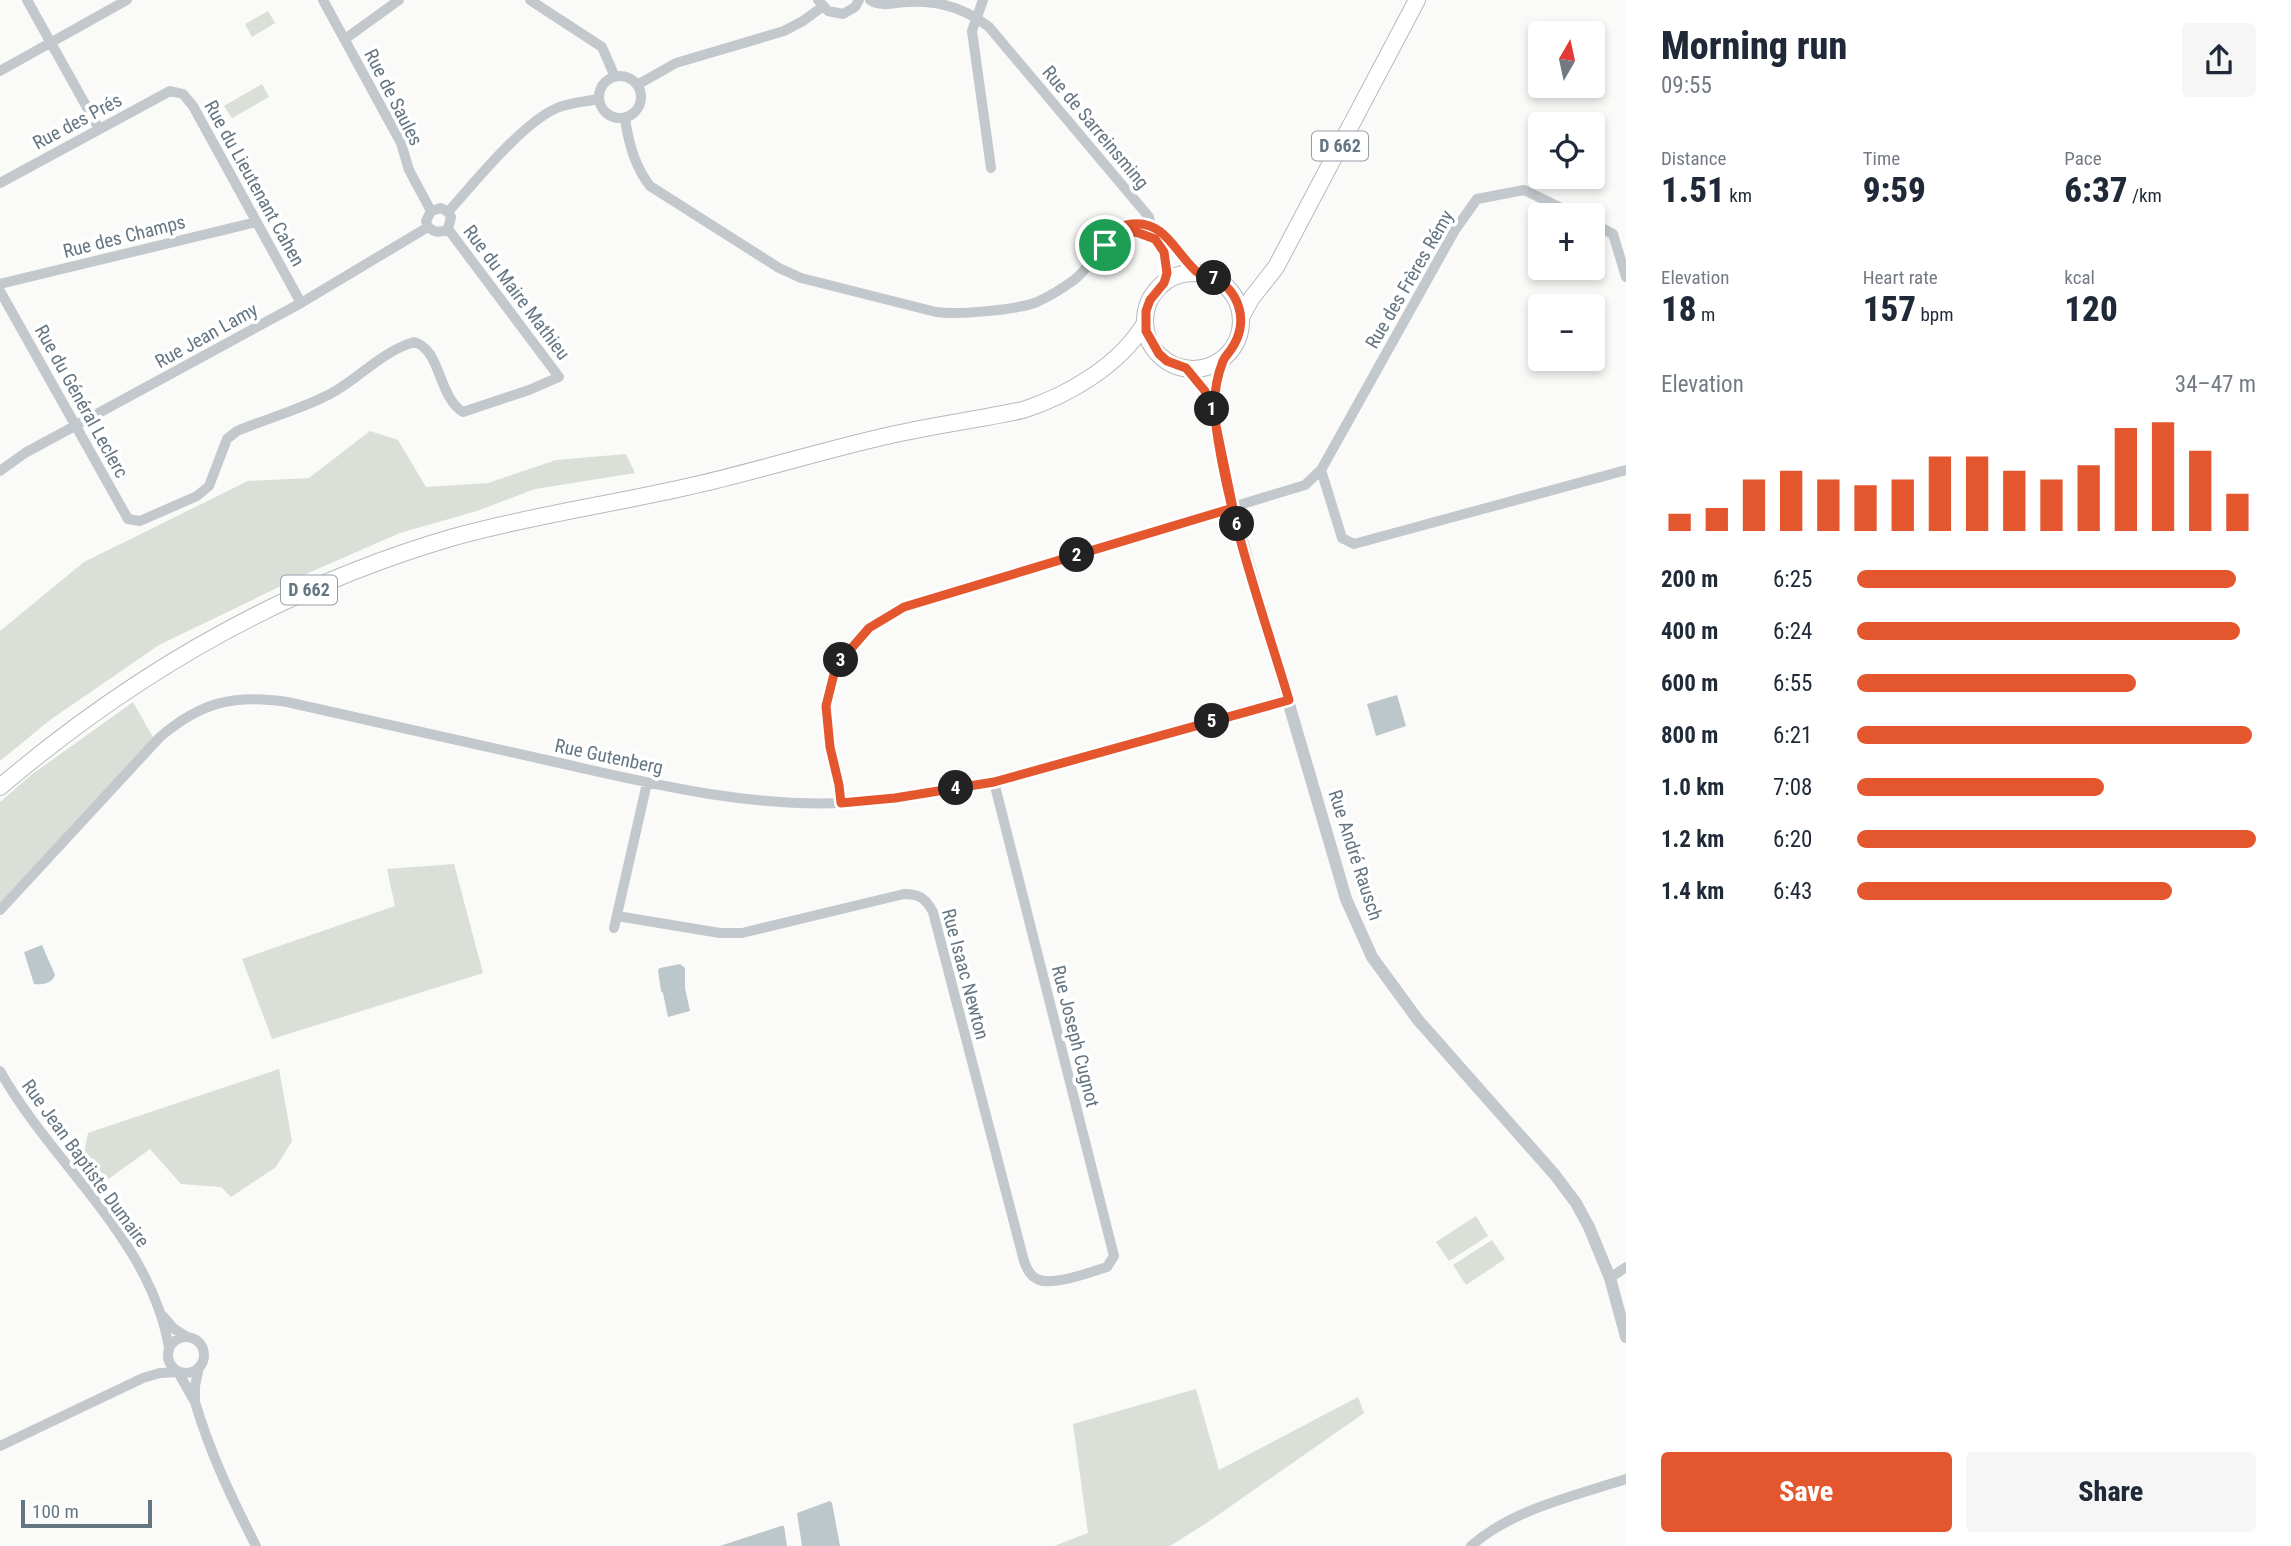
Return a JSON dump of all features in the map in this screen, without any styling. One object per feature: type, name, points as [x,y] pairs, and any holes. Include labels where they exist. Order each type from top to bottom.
[{"type":"main road","name":"D 662","points":[[1241,317],[1251,299],[1276,267],[1404,28],[1414,3]]},
{"type":"main road","points":[[1187,274],[1199,274],[1209,276],[1226,286],[1236,300],[1241,317],[1239,335],[1224,357],[1206,367],[1186,368],[1167,361],[1159,354],[1149,340],[1145,323],[1150,300],[1164,283],[1187,274]]},
{"type":"main road","points":[[1226,286],[1245,288],[1265,282]]},
{"type":"main road","name":"D 662","points":[[0,786],[106,703],[194,648],[287,599],[376,563],[445,540],[525,519],[705,483],[882,437],[1023,410],[1061,396],[1111,361],[1133,340],[1145,323]]},
{"type":"main road","name":"D 662","points":[[1111,361],[1139,352],[1159,354]]},
{"type":"street","points":[[27,0],[99,129]]},
{"type":"street","points":[[0,71],[127,0]]},
{"type":"street","name":"Rue de Saules","points":[[323,0],[401,143],[409,170],[431,211]]},
{"type":"street","points":[[345,39],[399,0]]},
{"type":"street","points":[[530,0],[603,47],[615,77]]},
{"type":"street","points":[[637,85],[676,63],[784,31],[803,22],[820,4],[834,13],[843,14],[855,7],[859,0]]},
{"type":"street","points":[[870,0],[884,5],[909,1],[948,6],[976,17]]},
{"type":"street","points":[[983,0],[972,31],[991,168]]},
{"type":"street","name":"Rue de Sarreinsming","points":[[976,17],[989,27],[1149,217],[1151,226],[1171,241],[1199,274]]},
{"type":"street","points":[[615,77],[625,77],[637,85],[641,98],[634,113],[625,118],[608,115],[602,108],[598,99],[603,84],[615,77]]},
{"type":"street","name":"Rue des Prés","points":[[0,183],[170,91]]},
{"type":"street","name":"Rue du Lieutenant Cahen","points":[[170,91],[183,94],[193,106],[301,303]]},
{"type":"street","points":[[448,212],[516,138],[554,109],[573,102],[598,99]]},
{"type":"street","points":[[625,118],[627,134],[638,166],[650,186],[779,268],[801,278],[936,312],[971,311],[1039,301],[1083,273],[1105,245],[1110,233],[1125,225],[1138,223],[1151,226]]},
{"type":"street","name":"Rue des Frères Rémy","points":[[841,803],[830,747],[826,706],[836,666],[869,628],[904,607],[1305,485],[1321,470],[1455,230],[1476,199],[1524,190],[1551,203]]},
{"type":"street","points":[[442,208],[448,212],[451,217],[448,229],[434,232],[428,227],[426,221],[431,211],[442,208]]},
{"type":"street","name":"Rue des Champs","points":[[0,284],[256,222]]},
{"type":"street","name":"Rue Jean Lamy","points":[[0,471],[25,453],[301,303],[428,227]]},
{"type":"street","name":"Rue du Maire Mathieu","points":[[140,521],[197,496],[209,486],[227,439],[237,431],[336,391],[370,365],[404,345],[415,342],[427,348],[452,404],[463,412],[530,390],[559,377],[448,229]]},
{"type":"street","points":[[1605,229],[1613,233],[1626,277]]},
{"type":"street","points":[[1105,245],[1121,235],[1136,232],[1155,239],[1167,258],[1164,283]]},
{"type":"street","name":"Rue du Général Leclerc","points":[[0,291],[128,519],[140,521]]},
{"type":"street","name":"Rue André Rausch","points":[[1214,416],[1215,392],[1224,357]]},
{"type":"street","name":"Rue André Rausch","points":[[1186,368],[1205,391],[1214,416],[1233,508],[1346,899],[1372,957],[1418,1020],[1567,1190],[1589,1227],[1610,1278],[1626,1337]]},
{"type":"street","points":[[1321,470],[1342,538],[1354,544],[1626,470]]},
{"type":"street","name":"Rue Gutenberg","points":[[0,910],[160,737],[187,716],[217,702],[251,698],[287,702],[647,783],[721,797],[841,803],[895,798],[994,782],[1289,700]]},
{"type":"street","name":"Rue Joseph Cugnot","points":[[994,782],[1114,1256],[1107,1267],[1078,1275]]},
{"type":"street","points":[[614,928],[647,783]]},
{"type":"street","name":"Rue Isaac Newton","points":[[617,916],[720,933],[742,933],[904,894],[915,894],[926,900],[933,912],[1024,1261],[1030,1274],[1048,1283],[1078,1275]]},
{"type":"street","name":"Rue Jean Baptiste Dumaire","points":[[0,1071],[19,1101],[87,1189],[141,1269],[161,1313],[168,1351]]},
{"type":"street","points":[[1610,1278],[1626,1267]]},
{"type":"street","name":"Rue Jean Baptiste Dumaire","points":[[161,1313],[173,1328],[187,1337]]},
{"type":"street","points":[[143,1378],[158,1365],[176,1339],[187,1337],[197,1341],[204,1357],[195,1386],[195,1402]]},
{"type":"street","points":[[168,1351],[170,1365],[178,1372],[195,1402],[225,1485],[256,1546]]},
{"type":"street","points":[[0,1446],[143,1378],[160,1373],[189,1373],[199,1367]]},
{"type":"street","points":[[1471,1546],[1487,1532],[1543,1506],[1626,1479]]},
{"type":"shaded area","points":[[268,11],[275,23],[252,37],[245,24]]},
{"type":"shaded area","points":[[262,84],[269,97],[232,118],[224,106]]},
{"type":"shaded area","points":[[370,431],[398,440],[426,487],[488,483],[556,460],[626,454],[635,473],[535,489],[477,511],[400,533],[306,574],[159,645],[50,720],[0,761],[0,631],[84,562],[248,481],[309,478]]},
{"type":"shaded area","points":[[1397,695],[1406,726],[1376,736],[1367,704]]},
{"type":"shaded area","points":[[133,702],[154,739],[0,903],[0,802],[31,775]]},
{"type":"shaded area","points":[[454,864],[483,973],[272,1039],[242,959],[395,906],[387,869]]},
{"type":"shaded area","points":[[42,945],[55,975],[49,982],[34,984],[24,952]]},
{"type":"shaded area","points":[[680,964],[685,968],[685,988],[690,1011],[668,1017],[658,970]]},
{"type":"shaded area","points":[[279,1069],[292,1141],[276,1167],[231,1197],[221,1187],[181,1184],[150,1149],[103,1183],[84,1154],[88,1133]]},
{"type":"shaded area","points":[[1476,1216],[1488,1236],[1449,1261],[1436,1242]]},
{"type":"shaded area","points":[[1492,1240],[1505,1259],[1466,1285],[1453,1265]]},
{"type":"shaded area","points":[[1196,1389],[1219,1470],[1358,1397],[1364,1413],[1170,1546],[1054,1546],[1088,1533],[1073,1424]]},
{"type":"shaded area","points":[[830,1501],[840,1546],[802,1546],[797,1513]]},
{"type":"shaded area","points":[[784,1526],[787,1546],[720,1546]]},
{"type":"route","points":[[1105,245],[1110,233],[1117,228],[1138,223],[1151,226],[1171,241],[1199,274],[1218,280],[1236,300],[1241,326],[1235,343],[1224,357],[1217,380],[1214,416],[1222,459],[1233,508],[1289,700],[994,782],[895,798],[841,803],[830,747],[826,706],[836,666],[869,628],[904,607],[1233,508],[1214,416],[1205,391],[1186,368],[1167,361],[1159,354],[1146,331],[1146,311],[1150,300],[1164,283],[1167,273],[1167,258],[1161,245],[1146,234],[1136,232],[1121,235],[1105,245]]}]
